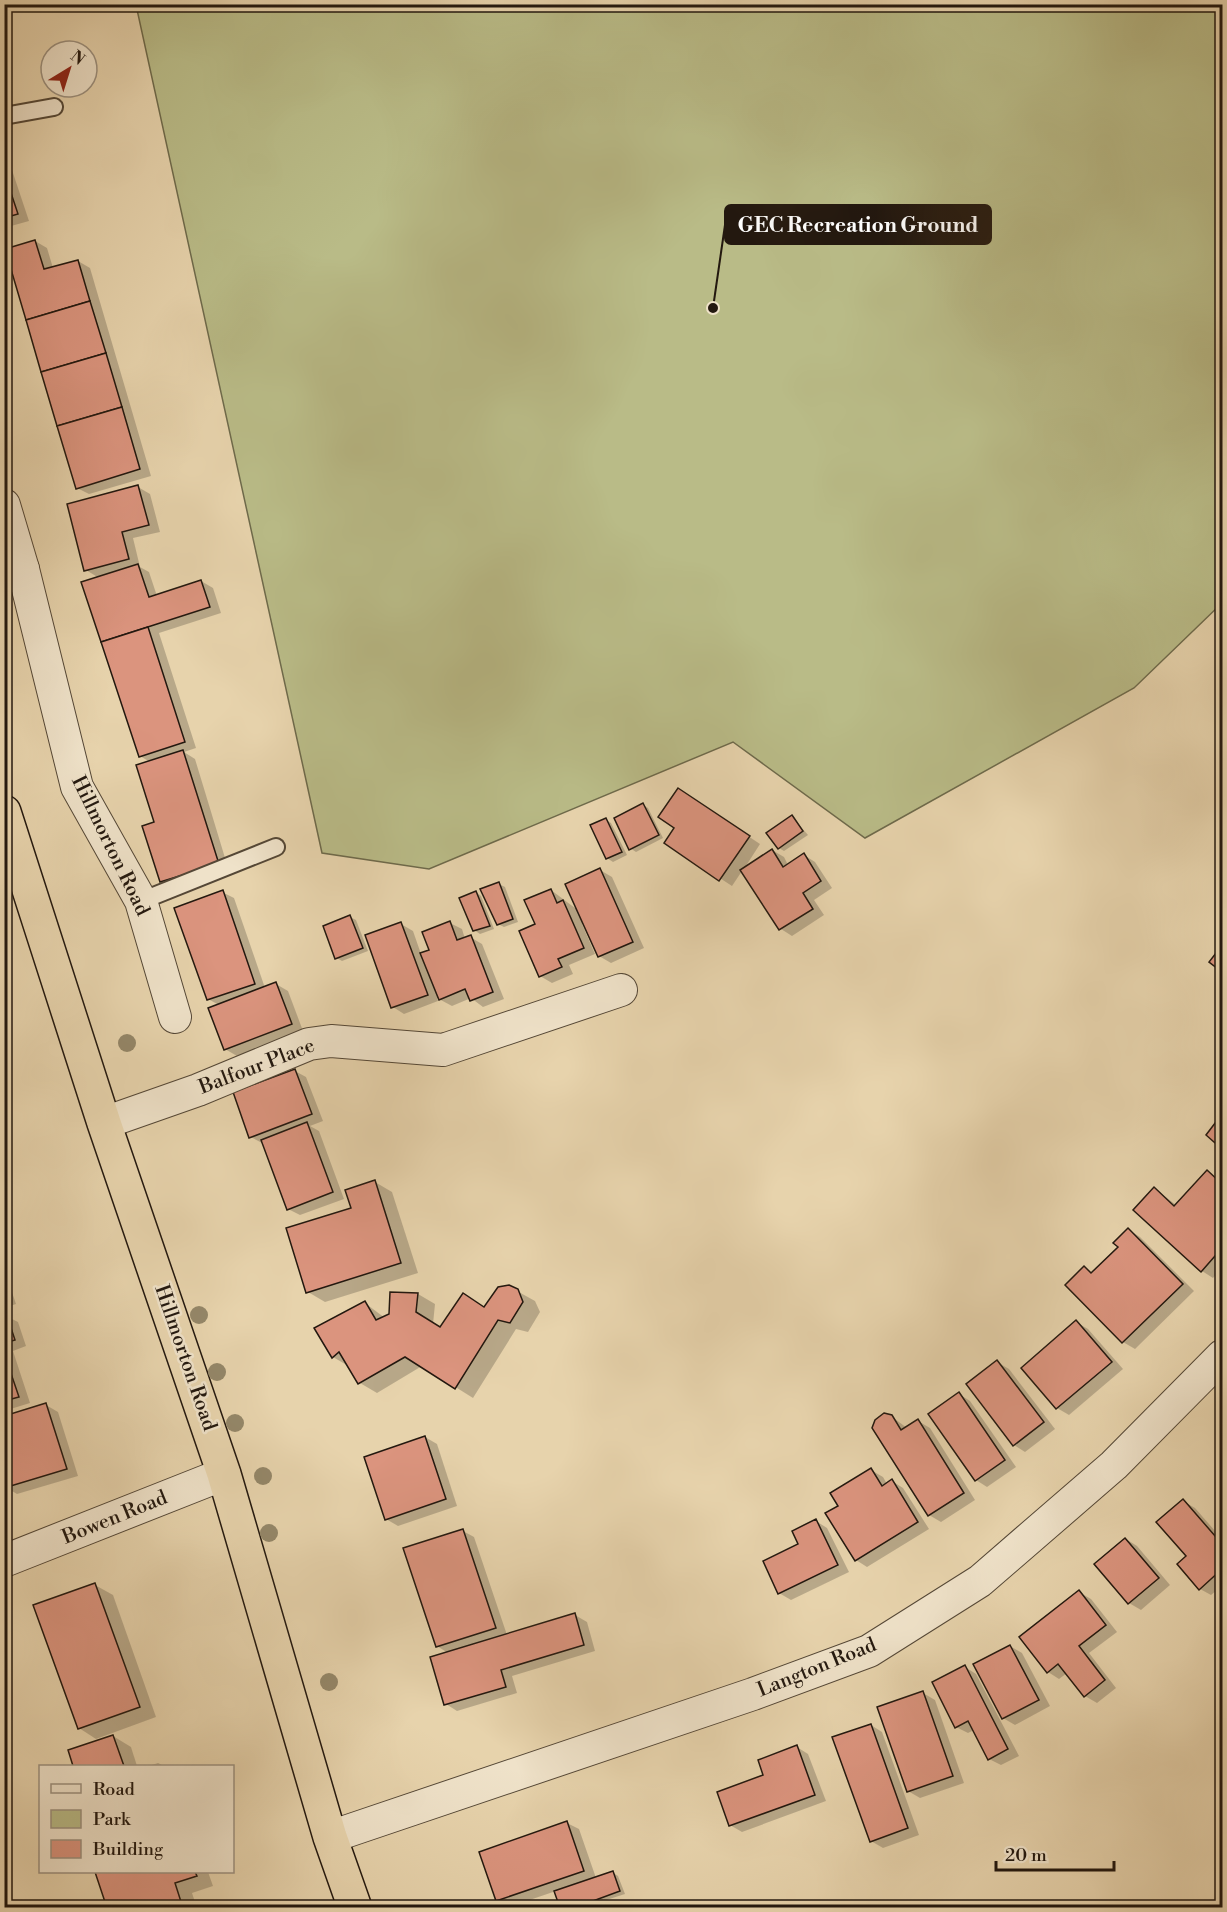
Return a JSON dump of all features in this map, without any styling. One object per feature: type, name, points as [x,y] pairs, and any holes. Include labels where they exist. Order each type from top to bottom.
[{"type":"highway","name":"Hillmorton Road","points":[[4,812],[104,1123],[224,1474],[330,1837],[356,1908]]},
{"type":"street","name":"Hillmorton Road","points":[[4,505],[14,571],[77,787],[141,901],[175,1017]]},
{"type":"street","name":"Balfour Place","points":[[104,1123],[198,1090],[309,1044],[331,1041],[444,1050],[621,990]]},
{"type":"street","name":"Langton Road","points":[[330,1837],[742,1698],[868,1652],[980,1581],[1114,1465],[1222,1356]]},
{"type":"street","name":"Bowen Road","points":[[4,1561],[224,1474]]},
{"type":"lane","points":[[4,116],[54,107]]},
{"type":"lane","points":[[141,901],[276,847]]},
{"type":"green space","points":[[136,5],[1211,5],[1222,14],[1222,603],[1134,688],[865,838],[733,742],[429,869],[322,853]]},
{"type":"building","points":[[4,172],[18,214],[4,218]]},
{"type":"building","points":[[35,240],[44,269],[78,260],[90,301],[26,320],[5,249]]},
{"type":"building","points":[[90,301],[106,353],[41,372],[26,320]]},
{"type":"building","points":[[106,353],[122,407],[57,426],[41,372]]},
{"type":"building","points":[[122,407],[140,469],[76,489],[57,426]]},
{"type":"building","points":[[138,485],[149,525],[122,532],[129,559],[84,571],[67,504]]},
{"type":"building","points":[[138,564],[149,597],[201,580],[210,607],[101,642],[81,582]]},
{"type":"building","points":[[148,627],[185,742],[139,757],[101,642]]},
{"type":"building","points":[[183,750],[219,864],[160,882],[142,826],[154,822],[136,765]]},
{"type":"building","points":[[678,788],[750,836],[719,881],[664,843],[674,828],[658,817]]},
{"type":"building","points":[[643,803],[659,835],[629,850],[614,818]]},
{"type":"building","points":[[792,815],[803,831],[778,849],[766,833]]},
{"type":"building","points":[[606,818],[622,852],[606,859],[590,825]]},
{"type":"building","points":[[772,849],[783,867],[804,853],[821,881],[803,893],[813,909],[779,930],[740,870]]},
{"type":"building","points":[[600,868],[633,942],[598,957],[565,884]]},
{"type":"building","points":[[499,882],[513,919],[497,925],[480,889]]},
{"type":"building","points":[[551,889],[557,903],[563,900],[584,948],[558,959],[562,967],[539,977],[519,931],[535,924],[524,900]]},
{"type":"building","points":[[223,890],[255,984],[207,1000],[174,908]]},
{"type":"building","points":[[476,891],[490,926],[473,931],[459,898]]},
{"type":"building","points":[[350,915],[363,948],[335,959],[323,926]]},
{"type":"building","points":[[450,921],[457,940],[471,935],[493,992],[470,1001],[465,989],[439,1000],[420,953],[429,950],[422,932]]},
{"type":"building","points":[[401,922],[428,995],[391,1008],[365,935]]},
{"type":"building","points":[[1220,948],[1222,950],[1222,972],[1209,962]]},
{"type":"building","points":[[276,982],[292,1024],[224,1050],[208,1008]]},
{"type":"building","points":[[295,1069],[312,1114],[249,1138],[233,1092]]},
{"type":"building","points":[[1222,1114],[1222,1149],[1206,1135]]},
{"type":"building","points":[[307,1122],[333,1192],[287,1210],[261,1140]]},
{"type":"building","points":[[1207,1170],[1222,1184],[1222,1248],[1201,1272],[1133,1210],[1154,1187],[1174,1206]]},
{"type":"building","points":[[375,1180],[401,1263],[306,1293],[286,1228],[351,1208],[345,1190]]},
{"type":"building","points":[[1128,1228],[1183,1284],[1122,1343],[1065,1285],[1084,1266],[1091,1273],[1118,1247],[1113,1243]]},
{"type":"building","points":[[509,1285],[518,1289],[523,1302],[510,1323],[498,1320],[455,1389],[405,1357],[358,1384],[339,1352],[332,1358],[314,1328],[365,1301],[376,1320],[389,1314],[390,1292],[418,1293],[416,1312],[440,1327],[463,1293],[484,1307],[498,1287]]},
{"type":"building","points":[[6,1313],[15,1340],[4,1343],[4,1314]]},
{"type":"building","points":[[1076,1320],[1112,1362],[1056,1409],[1021,1368]]},
{"type":"building","points":[[4,1353],[19,1397],[4,1401]]},
{"type":"building","points":[[997,1360],[1044,1422],[1013,1446],[966,1384]]},
{"type":"building","points":[[959,1392],[1005,1460],[975,1481],[928,1414]]},
{"type":"building","points":[[46,1403],[67,1469],[4,1488],[4,1416]]},
{"type":"building","points":[[884,1413],[892,1415],[901,1430],[918,1419],[964,1493],[928,1516],[872,1428],[875,1420]]},
{"type":"building","points":[[425,1436],[446,1499],[385,1520],[364,1457]]},
{"type":"building","points":[[871,1468],[882,1486],[892,1479],[918,1522],[855,1561],[825,1513],[838,1506],[830,1493]]},
{"type":"building","points":[[1183,1499],[1222,1544],[1222,1569],[1199,1590],[1177,1564],[1186,1556],[1156,1522]]},
{"type":"building","points":[[816,1519],[838,1565],[778,1594],[763,1561],[798,1544],[792,1531]]},
{"type":"building","points":[[463,1529],[496,1628],[436,1647],[403,1548]]},
{"type":"building","points":[[1125,1538],[1159,1578],[1128,1604],[1094,1564]]},
{"type":"building","points":[[95,1583],[140,1707],[78,1729],[33,1605]]},
{"type":"building","points":[[1079,1590],[1106,1625],[1079,1646],[1105,1680],[1084,1697],[1058,1664],[1047,1673],[1019,1637]]},
{"type":"building","points":[[575,1613],[584,1645],[501,1670],[506,1687],[444,1705],[430,1657]]},
{"type":"building","points":[[1010,1645],[1039,1700],[1002,1719],[973,1664]]},
{"type":"building","points":[[965,1665],[1008,1749],[988,1760],[968,1721],[955,1728],[932,1682]]},
{"type":"building","points":[[923,1691],[953,1776],[907,1792],[877,1707]]},
{"type":"building","points":[[871,1724],[908,1828],[870,1842],[832,1737]]},
{"type":"building","points":[[113,1735],[124,1765],[73,1765],[68,1750]]},
{"type":"building","points":[[797,1745],[815,1795],[729,1826],[717,1792],[763,1775],[758,1760]]},
{"type":"building","points":[[567,1821],[584,1871],[496,1901],[479,1852]]},
{"type":"building","points":[[613,1871],[620,1891],[574,1908],[560,1908],[554,1891]]},
{"type":"building","points":[[95,1873],[196,1873],[197,1876],[175,1883],[183,1908],[107,1908]]},
{"type":"building","points":[[598,1900],[601,1908],[574,1908]]},
{"type":"place","name":"GEC Recreation Ground","points":[[713,308]]}]
